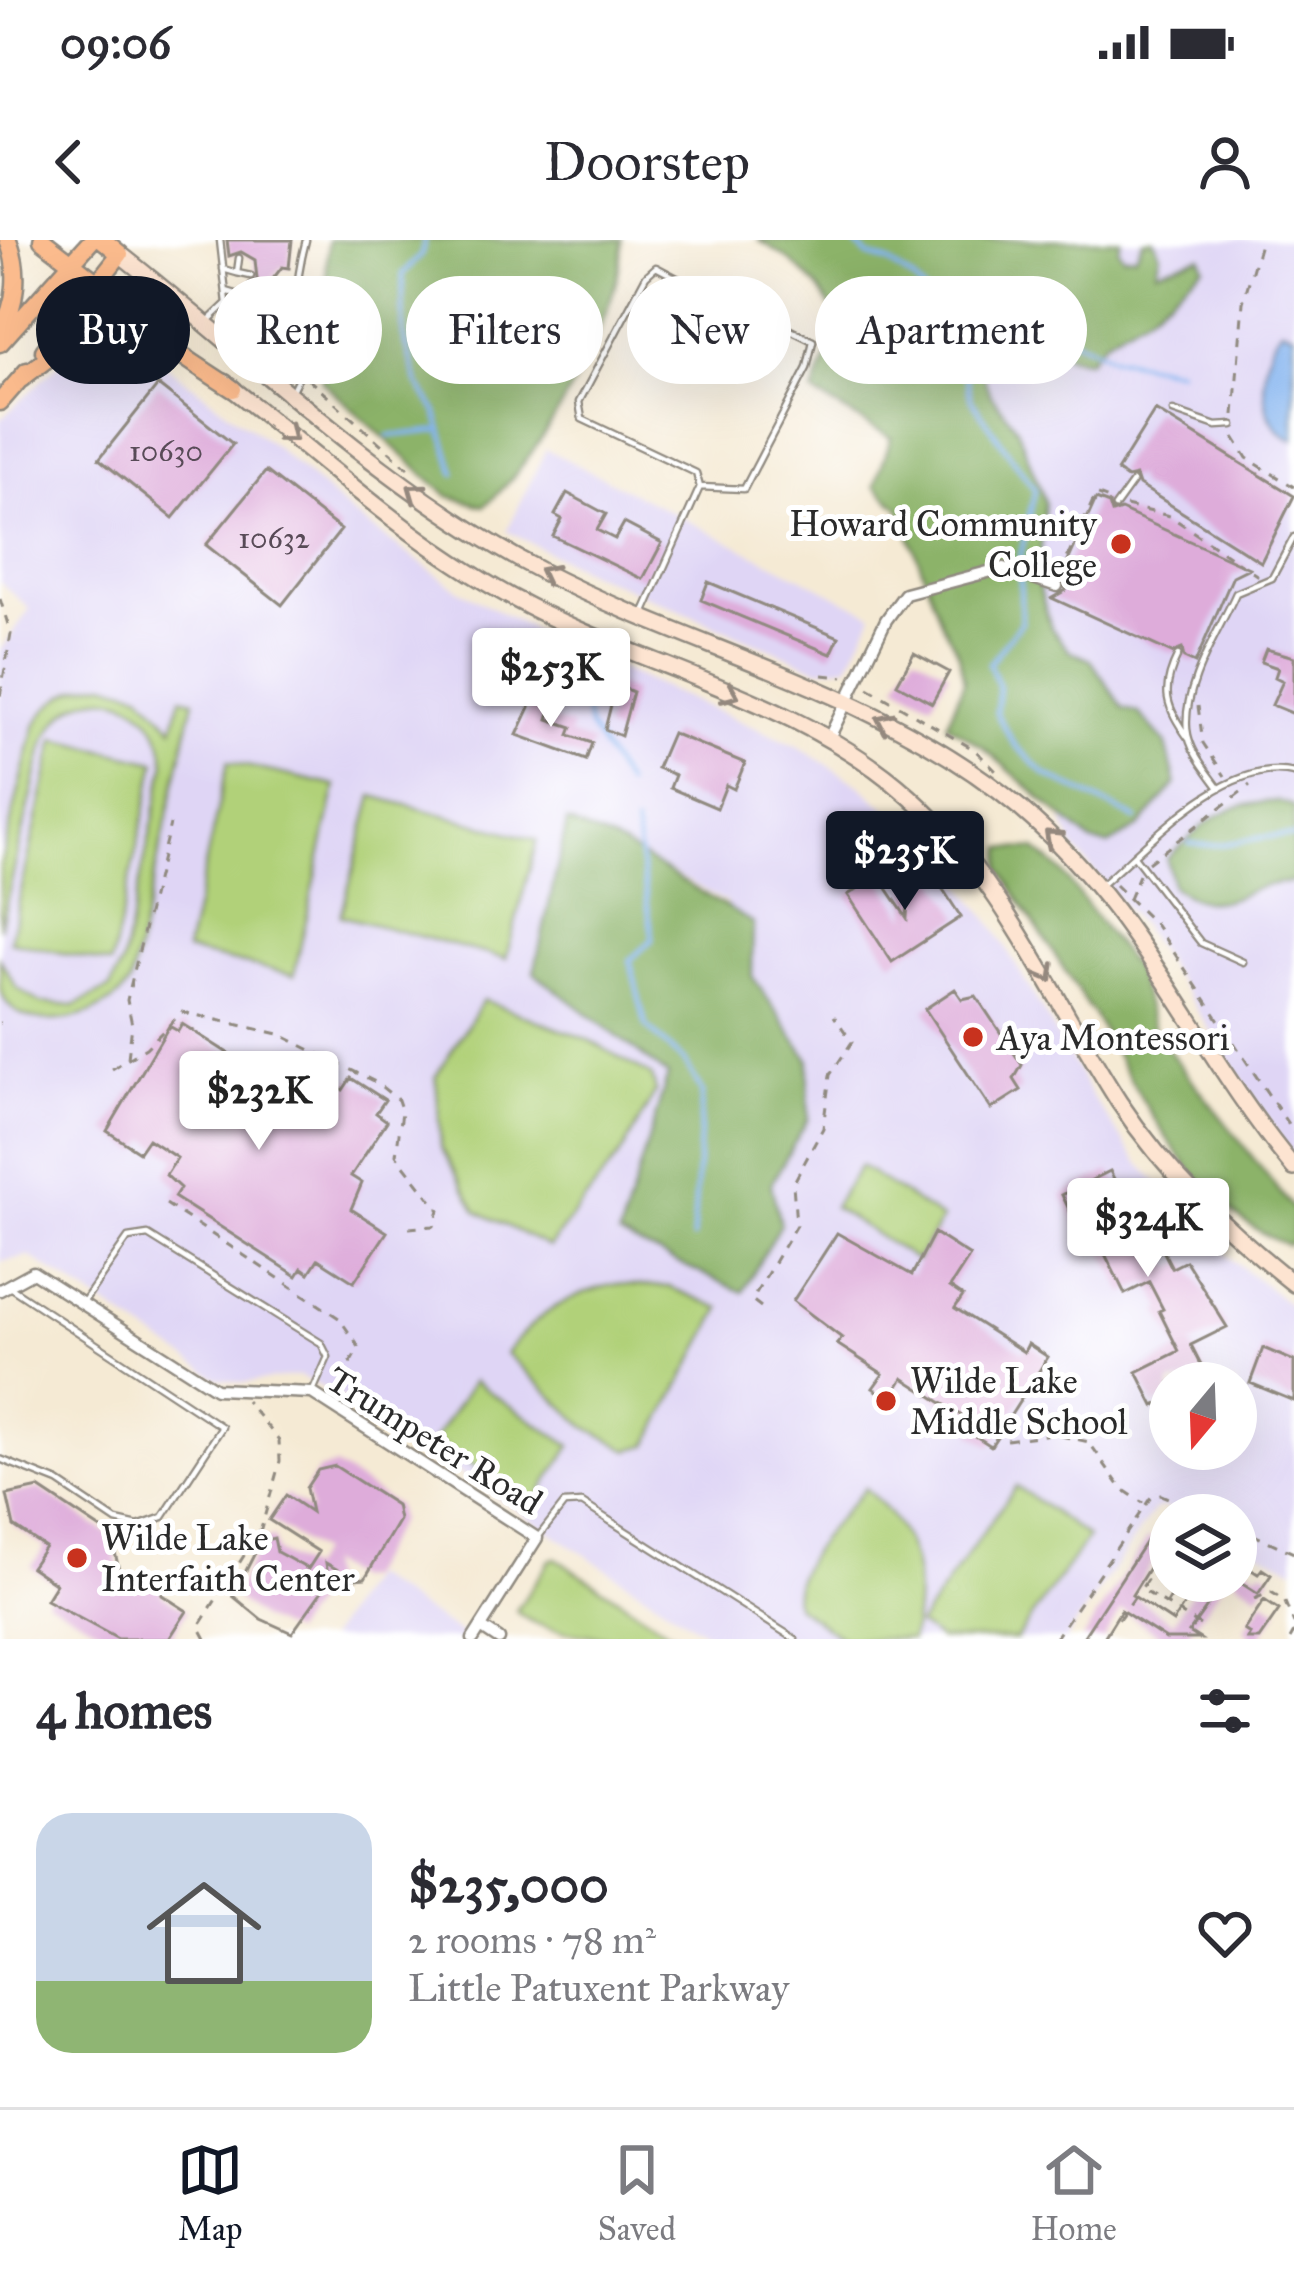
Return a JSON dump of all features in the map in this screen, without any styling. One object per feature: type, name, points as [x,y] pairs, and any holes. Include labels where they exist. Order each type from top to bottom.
[{"type":"main road","points":[[0,334],[14,301],[15,267],[8,240]]},
{"type":"main road","points":[[42,240],[88,276]]},
{"type":"main road","points":[[0,343],[92,240]]},
{"type":"main road","points":[[104,240],[124,248],[206,323],[453,518],[541,571],[847,704],[940,749],[981,777],[1100,886],[1294,1168]]},
{"type":"main road","points":[[105,276],[124,248]]},
{"type":"main road","points":[[21,379],[75,335],[126,327],[233,389]]},
{"type":"main road","points":[[190,355],[382,511],[480,579],[579,631],[828,740],[907,794],[976,865],[1147,1140],[1213,1215],[1294,1284]]},
{"type":"main road","points":[[0,402],[36,361]]},
{"type":"street","points":[[828,740],[897,601],[934,585],[1003,568],[1055,585]]},
{"type":"street","name":"Trumpeter Road","points":[[4,1288],[33,1272],[216,1389],[312,1393],[537,1538],[477,1633],[499,1639]]},
{"type":"lane","points":[[220,240],[223,276]]},
{"type":"lane","points":[[293,240],[306,242],[298,276]]},
{"type":"lane","points":[[237,273],[239,258]]},
{"type":"lane","points":[[642,617],[700,487],[696,473],[582,418],[579,402],[646,276],[656,267],[764,324],[776,323],[813,341],[807,368],[744,489],[700,487]]},
{"type":"lane","points":[[221,268],[251,276]]},
{"type":"lane","points":[[206,323],[214,316]]},
{"type":"lane","points":[[291,392],[295,384]]},
{"type":"lane","points":[[1172,411],[1216,426],[1233,425]]},
{"type":"lane","points":[[1116,505],[1133,482]]},
{"type":"lane","points":[[1191,742],[1187,729],[1193,691],[1236,593],[1276,572],[1294,537]]},
{"type":"lane","points":[[1178,656],[1166,685],[1165,705],[1219,788]]},
{"type":"lane","points":[[1100,886],[1219,788],[1249,772],[1294,773]]},
{"type":"lane","points":[[1134,856],[1201,943],[1243,962]]},
{"type":"lane","points":[[82,1305],[128,1238],[148,1235],[321,1343],[328,1357],[312,1393]]},
{"type":"lane","points":[[0,1460],[58,1483],[116,1521],[138,1526],[164,1517],[222,1427],[4,1288]]},
{"type":"lane","points":[[537,1538],[563,1504],[582,1503],[795,1639]]},
{"type":"path","points":[[1261,240],[1243,302],[1235,442],[1247,458],[1294,488]]},
{"type":"path","points":[[313,384],[415,473]]},
{"type":"path","points":[[1055,585],[1096,494],[1116,505],[1170,516],[1264,581]]},
{"type":"path","points":[[0,599],[11,634],[0,697]]},
{"type":"path","points":[[1201,707],[1201,734],[1221,771]]},
{"type":"path","points":[[1150,861],[1256,782]]},
{"type":"path","points":[[128,1059],[132,1025],[128,1000],[170,824]]},
{"type":"path","points":[[1136,878],[1128,899],[1155,924],[1294,1133]]},
{"type":"path","points":[[112,1070],[182,1012],[279,1034],[377,1083],[398,1100],[396,1155],[439,1210],[434,1226],[410,1228]]},
{"type":"path","points":[[761,1307],[753,1298],[796,1226],[793,1184],[824,1128],[830,1075],[852,1042],[834,1016]]},
{"type":"path","points":[[166,1204],[339,1318],[359,1347],[338,1386]]},
{"type":"path","points":[[206,1639],[199,1625],[261,1529],[280,1461],[279,1440],[246,1401]]},
{"type":"path","points":[[1007,1440],[1052,1434],[1089,1442],[1121,1487],[1145,1504]]},
{"type":"path","points":[[1055,1639],[1149,1502]]},
{"type":"path","points":[[1257,1537],[1294,1553]]},
{"type":"path","points":[[1119,1619],[1149,1577]]},
{"type":"path","points":[[168,1587],[179,1594],[191,1578],[218,1594]]},
{"type":"path","points":[[1141,1589],[1200,1625]]},
{"type":"path","points":[[1257,1598],[1271,1592],[1283,1600],[1294,1624]]},
{"type":"path","points":[[1165,1607],[1168,1602]]},
{"type":"path","points":[[1290,1639],[1294,1632]]},
{"type":"shaded area","name":"Howard Community College","points":[[821,240],[1294,240],[1294,1158],[1143,928],[1074,848],[881,384],[1087,384],[1087,276],[836,276]]},
{"type":"shaded area","points":[[38,384],[190,384],[274,446],[353,515],[456,588],[550,639],[797,746],[860,785],[937,853],[994,927],[1093,1098],[1138,1162],[1231,1259],[1294,1308],[1294,1568],[1257,1550],[1257,1494],[1149,1494],[1149,1517],[1066,1639],[715,1639],[346,1399],[299,1376],[243,1383],[217,1378],[29,1256],[0,1262],[0,651],[30,609],[0,582],[0,420]],"holes":[[[567,823],[622,845],[726,902],[752,976],[809,1059],[808,1119],[770,1184],[619,1236],[668,1074],[534,973]]]},
{"type":"shaded area","points":[[546,449],[873,614],[849,665],[819,669],[582,569],[507,531]]},
{"type":"shaded area","points":[[369,1576],[469,1639],[328,1639]]},
{"type":"green space","points":[[328,240],[622,240],[619,269],[603,319],[603,276],[406,276],[406,384],[573,384],[529,456],[484,506],[448,496],[325,384],[382,384],[382,276],[326,276]]},
{"type":"green space","points":[[757,240],[1121,240],[1118,249],[1123,256],[1136,255],[1143,241],[1154,240],[1160,254],[1156,270],[1201,256],[1204,266],[1151,312],[1105,340],[1087,361],[1087,276],[815,276],[815,286]]},
{"type":"green space","points":[[816,384],[986,384],[1017,428],[1045,502],[1038,583],[1051,628],[1070,651],[1091,660],[1123,708],[1139,713],[1166,744],[1176,784],[1138,828],[1108,845],[1091,842],[984,748],[947,724],[964,681],[959,654],[941,621],[900,509],[875,486],[891,438],[813,393]]},
{"type":"green space","points":[[106,683],[141,693],[173,728],[181,697],[194,700],[130,983],[117,997],[81,1016],[40,1020],[8,1004],[0,988],[0,959],[17,988],[41,1003],[74,1006],[110,988],[122,964],[165,766],[160,739],[149,719],[133,705],[113,698],[93,699],[73,707],[56,723],[43,748],[0,929],[0,866],[35,726],[64,695]]},
{"type":"green space","points":[[55,739],[156,762],[111,964],[10,941]]},
{"type":"green space","points":[[228,762],[336,786],[294,975],[186,951]]},
{"type":"green space","points":[[373,796],[537,840],[506,959],[341,916]]},
{"type":"green space","points":[[1278,801],[1294,806],[1294,883],[1261,887],[1221,901],[1191,897],[1172,886],[1167,859],[1205,824],[1241,806]]},
{"type":"green space","points":[[567,822],[622,845],[753,923],[752,976],[809,1059],[808,1119],[771,1184],[780,1224],[743,1292],[619,1236],[668,1075],[534,973]]},
{"type":"green space","points":[[1003,848],[1035,849],[1060,870],[1135,969],[1155,1033],[1294,1210],[1294,1241],[1287,1245],[1224,1205],[1173,1147],[1014,891],[1001,868]]},
{"type":"green space","points":[[483,1000],[589,1040],[652,1076],[656,1091],[623,1151],[549,1247],[477,1211],[441,1147],[436,1076]]},
{"type":"green space","points":[[860,1166],[942,1219],[916,1260],[833,1207]]},
{"type":"green space","points":[[617,1284],[669,1287],[721,1308],[648,1445],[629,1450],[586,1427],[506,1353],[554,1308],[583,1293]]},
{"type":"green space","points":[[473,1381],[571,1446],[532,1505],[434,1440]]},
{"type":"green space","points":[[1016,1486],[1088,1537],[1016,1639],[939,1639],[918,1625]]},
{"type":"green space","points":[[865,1488],[895,1521],[912,1556],[917,1595],[911,1639],[843,1639],[795,1605],[799,1574],[807,1558]]},
{"type":"green space","points":[[556,1558],[680,1639],[591,1636],[529,1620],[516,1611]]},
{"type":"water","points":[[1282,328],[1294,333],[1294,440],[1273,421],[1264,389],[1268,355]]},
{"type":"building","points":[[227,240],[292,240],[289,268],[282,267],[275,276],[257,276],[255,260],[241,252],[229,256]]},
{"type":"building","points":[[158,385],[233,444],[173,518],[99,459]]},
{"type":"building","points":[[1155,410],[1294,496],[1261,562],[1139,485],[1136,476],[1127,478],[1117,471]]},
{"type":"building","points":[[266,471],[341,530],[282,605],[206,545]]},
{"type":"building","points":[[567,493],[606,514],[597,530],[615,539],[624,523],[662,543],[643,579],[553,536],[562,519],[555,515]]},
{"type":"building","points":[[1096,499],[1109,504],[1112,513],[1121,510],[1249,568],[1233,576],[1195,663],[1184,658],[1182,649],[1172,653],[1052,598],[1066,590],[1061,577]]},
{"type":"building","points":[[708,582],[839,637],[831,654],[701,600]]},
{"type":"building","points":[[1266,649],[1294,657],[1294,714],[1272,705],[1283,681],[1275,677],[1278,668],[1261,662]]},
{"type":"building","points":[[914,653],[949,672],[932,703],[897,684]]},
{"type":"building","points":[[616,685],[633,692],[621,736],[605,729]]},
{"type":"building","points":[[536,694],[554,700],[548,719],[572,727],[569,735],[592,743],[586,760],[517,735]]},
{"type":"building","points":[[672,733],[745,763],[734,789],[726,785],[717,808],[670,788],[675,775],[657,768]]},
{"type":"building","points":[[929,868],[961,917],[892,962],[848,895],[878,875],[907,918],[909,881]]},
{"type":"building","name":"Aya Montessori","points":[[955,989],[962,999],[976,996],[1022,1065],[1014,1079],[1021,1090],[991,1109],[925,1009]]},
{"type":"building","points":[[182,1024],[256,1071],[250,1079],[262,1087],[250,1104],[275,1121],[310,1068],[343,1090],[351,1078],[385,1100],[376,1113],[387,1121],[351,1176],[362,1183],[351,1209],[387,1232],[354,1282],[318,1259],[309,1273],[302,1268],[297,1276],[174,1197],[180,1188],[166,1175],[177,1158],[148,1139],[139,1152],[107,1131],[169,1026],[178,1031]]},
{"type":"building","points":[[1110,1171],[1143,1237],[1153,1231],[1172,1268],[1186,1261],[1227,1327],[1191,1345],[1200,1362],[1157,1362],[1179,1351],[1149,1282],[1125,1294],[1092,1228],[1081,1234],[1062,1195]]},
{"type":"building","points":[[837,1233],[912,1275],[934,1233],[970,1256],[950,1287],[963,1296],[955,1308],[1024,1352],[1028,1344],[1048,1357],[991,1446],[971,1433],[976,1425],[903,1378],[890,1399],[873,1388],[883,1374],[837,1344],[842,1338],[793,1301]]},
{"type":"building","points":[[1263,1348],[1294,1361],[1294,1401],[1257,1386]]},
{"type":"building","points":[[1149,1366],[1149,1396],[1137,1372]]},
{"type":"building","points":[[335,1466],[396,1505],[399,1520],[365,1578],[354,1579],[326,1563],[329,1581],[292,1633],[261,1619],[233,1596],[261,1541],[274,1538],[277,1552],[308,1569],[319,1552],[269,1520],[286,1495],[311,1512],[306,1488],[318,1470]]},
{"type":"building","name":"Wilde Lake Interfaith Center","points":[[39,1488],[119,1541],[114,1548],[123,1587],[159,1579],[162,1595],[187,1611],[169,1639],[118,1639],[46,1600],[56,1584],[31,1567],[45,1547],[14,1526],[7,1495]]},
{"type":"building","points":[[1148,1538],[1149,1568],[1132,1595],[1173,1622],[1186,1602],[1210,1602],[1189,1632],[1200,1639],[1166,1639],[1121,1610],[1103,1639],[1082,1639]]},
{"type":"building","points":[[1262,1569],[1271,1575],[1258,1594],[1257,1573]]},
{"type":"building","points":[[1264,1600],[1279,1610],[1259,1639],[1247,1639],[1250,1634],[1244,1630]]},
{"type":"waterway","points":[[425,240],[421,255],[403,274],[403,334],[418,384],[436,411],[455,474]]},
{"type":"waterway","points":[[851,240],[868,256],[888,262],[912,279],[932,300],[1043,325],[1111,357],[1177,370]]},
{"type":"waterway","points":[[968,384],[971,399],[1035,490],[1020,558],[1021,622],[989,664],[999,686],[996,713],[1015,745],[1045,774],[1136,819]]},
{"type":"waterway","points":[[388,436],[442,430]]},
{"type":"waterway","points":[[530,641],[568,670],[582,690],[589,727],[626,785]]},
{"type":"waterway","points":[[635,825],[653,939],[630,960],[646,1026],[685,1062],[702,1092],[693,1238]]},
{"type":"waterway","points":[[1189,843],[1294,837]]},
{"type":"place","name":"Howard Community College","points":[[1121,544]]},
{"type":"place","name":"Aya Montessori","points":[[973,1037]]},
{"type":"place","name":"Wilde Lake Middle School","points":[[886,1401]]},
{"type":"place","name":"Wilde Lake Interfaith Center","points":[[77,1558]]}]
